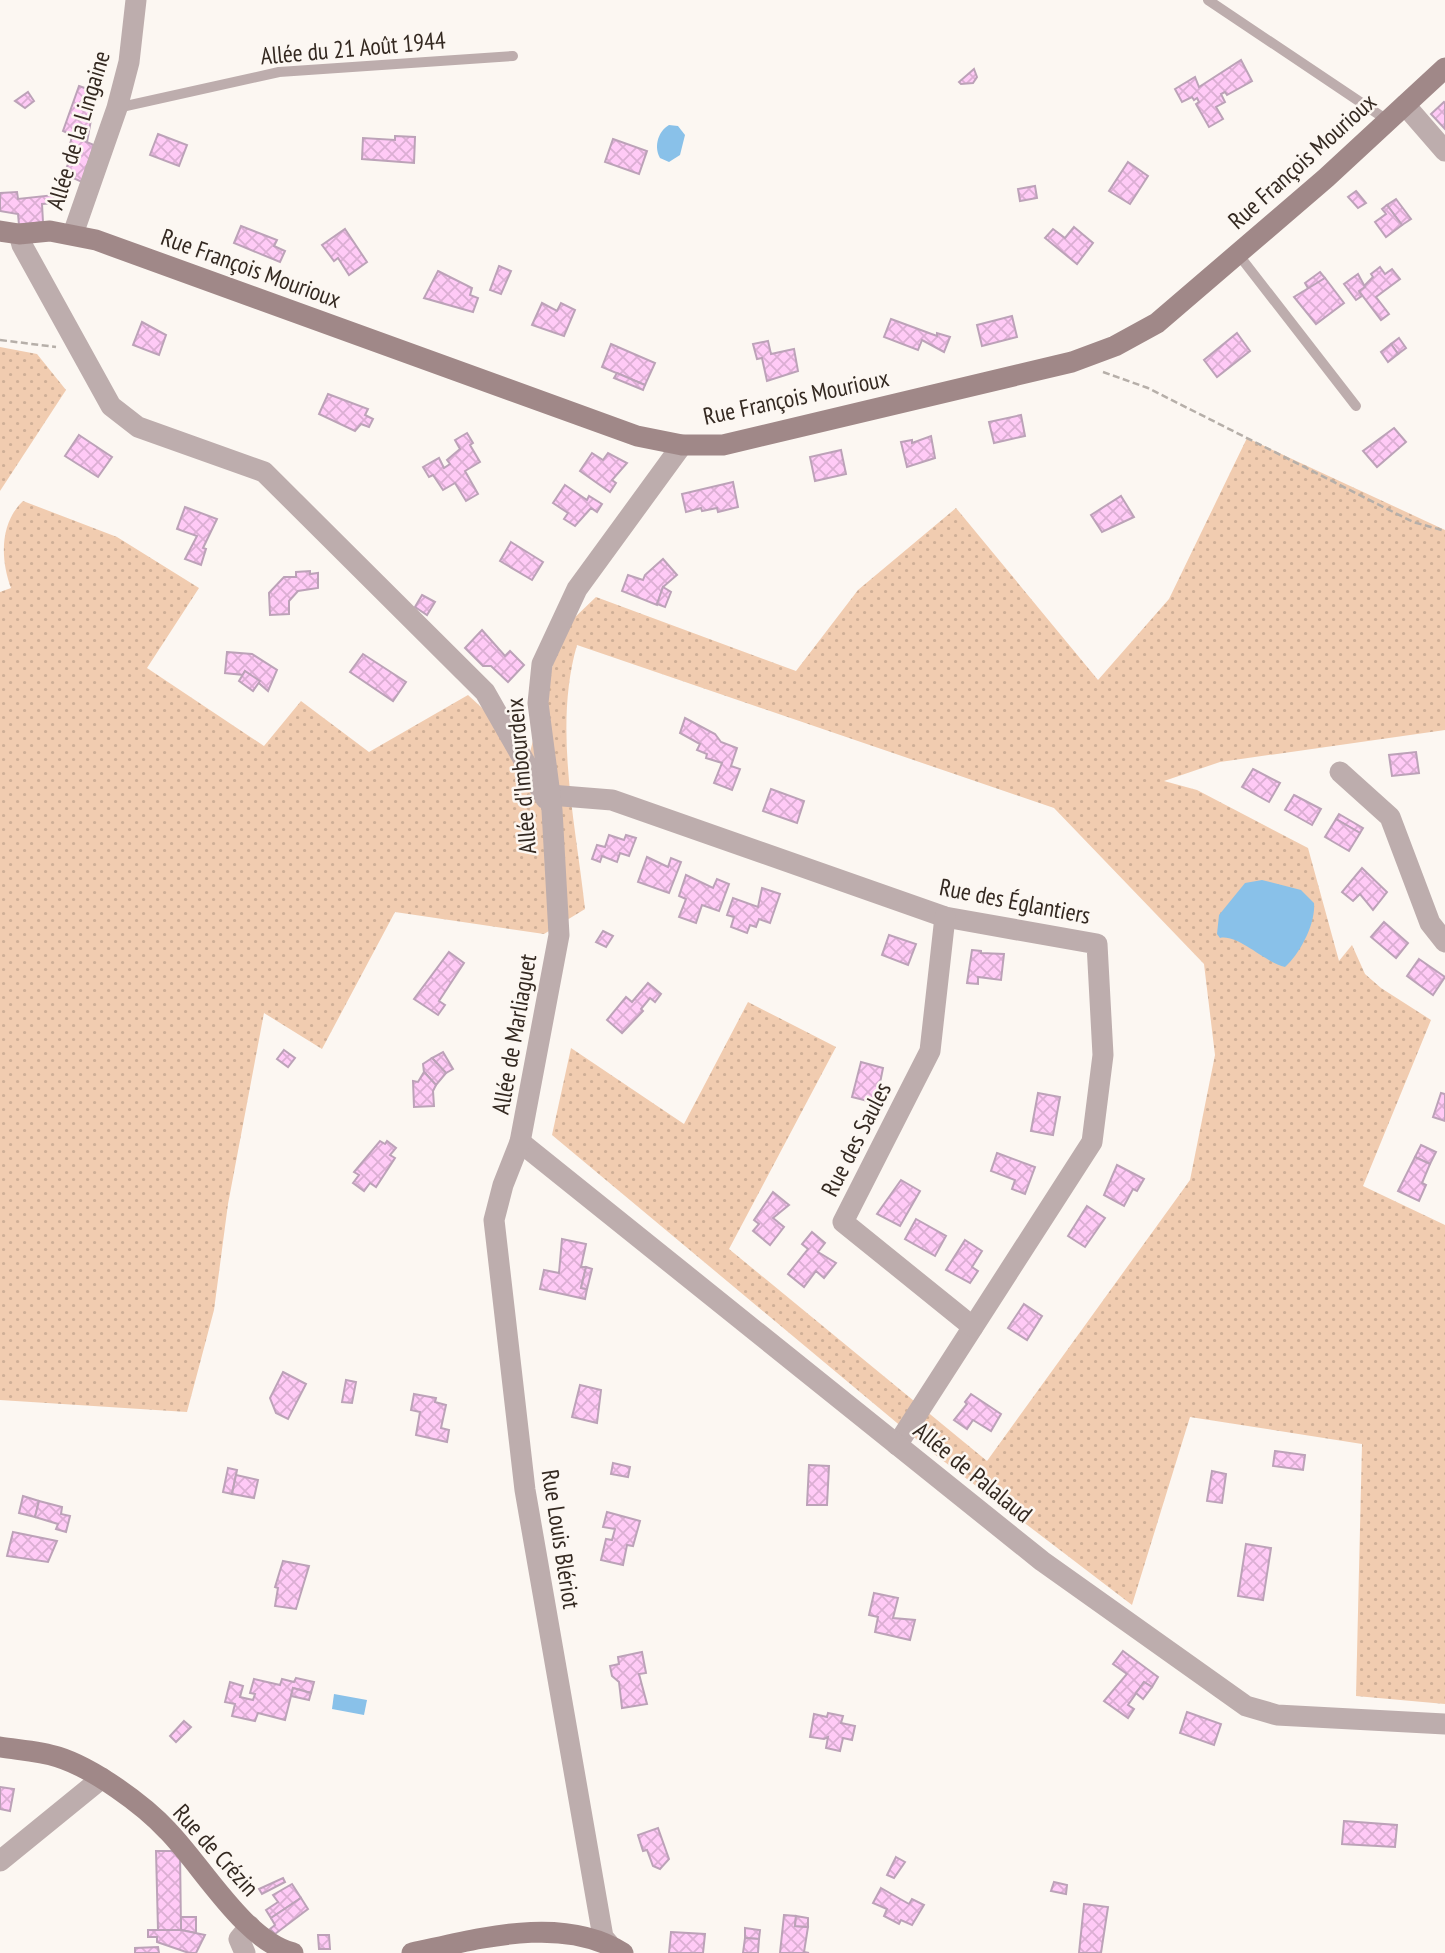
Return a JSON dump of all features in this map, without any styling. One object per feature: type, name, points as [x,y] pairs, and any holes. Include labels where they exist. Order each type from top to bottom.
[{"type":"street","name":"Allée de la Lingaine","points":[[73,234],[117,108],[129,62],[136,0]]},
{"type":"street","name":"Rue François Mourioux","points":[[10,232],[73,234],[637,436],[682,445],[723,445],[1072,362],[1115,346],[1157,323],[1445,68]]},
{"type":"street","points":[[1405,105],[1445,151]]},
{"type":"street","points":[[10,232],[22,246],[105,397],[122,418],[158,435],[264,472],[485,692],[551,802]]},
{"type":"street","name":"Allée d'Imbourdeix","points":[[559,935],[551,802],[538,703],[542,664],[578,589],[682,445]]},
{"type":"street","points":[[1340,772],[1390,817],[1430,923],[1445,942]]},
{"type":"street","name":"Rue des Églantiers","points":[[551,802],[612,800],[944,917],[1097,944],[1103,1055],[1092,1142],[897,1445]]},
{"type":"street","name":"Rue des Saules","points":[[944,917],[930,1051],[843,1222],[973,1326]]},
{"type":"street","name":"Allée de Marliaguet","points":[[520,1142],[559,935]]},
{"type":"street","name":"Allée de Palalaud","points":[[520,1142],[1042,1561],[1247,1706],[1277,1716],[1445,1724]]},
{"type":"street","name":"Rue Louis Blériot","points":[[520,1142],[503,1185],[494,1220],[525,1490],[603,1937],[616,1949]]},
{"type":"street","name":"Rue de Crézin","points":[[0,1747],[58,1757],[102,1778],[167,1829],[250,1926],[277,1949],[292,1953]]},
{"type":"street","points":[[0,1861],[102,1778]]},
{"type":"street","points":[[246,1953],[239,1938],[250,1926]]},
{"type":"street","points":[[412,1953],[508,1933],[579,1936],[616,1949]]},
{"type":"lane","points":[[1208,0],[1387,120]]},
{"type":"lane","name":"Allée du 21 Août 1944","points":[[117,108],[279,72],[513,56]]},
{"type":"lane","points":[[1238,254],[1356,406]]},
{"type":"path","points":[[0,340],[55,347],[75,344]]},
{"type":"path","points":[[1072,362],[1148,388],[1413,522],[1445,531]]},
{"type":"shaded area","points":[[0,347],[37,354],[66,390],[0,491]]},
{"type":"shaded area","points":[[1247,438],[1445,530],[1445,730],[1220,762],[1164,781],[1197,790],[1308,848],[1339,961],[1352,945],[1365,974],[1381,988],[1431,1020],[1363,1186],[1445,1225],[1445,1704],[1356,1696],[1362,1444],[1190,1417],[1132,1605],[933,1453],[552,1135],[571,1048],[684,1124],[748,1002],[836,1047],[729,1249],[987,1461],[1190,1180],[1215,1055],[1204,964],[1054,808],[577,645],[570,677],[567,743],[572,810],[585,909],[544,934],[395,912],[322,1049],[264,1013],[228,1204],[214,1310],[187,1412],[0,1400],[0,592],[11,588],[5,565],[4,541],[10,520],[23,501],[117,537],[199,588],[147,668],[264,746],[301,701],[369,752],[468,695],[530,752],[553,664],[572,620],[596,597],[796,671],[858,590],[956,508],[1098,680],[1169,599]]},
{"type":"water","points":[[669,125],[678,126],[685,135],[680,155],[669,162],[660,158],[657,145],[659,136]]},
{"type":"water","points":[[1262,880],[1301,890],[1314,903],[1306,938],[1285,967],[1235,940],[1220,938],[1217,934],[1219,915],[1245,883]]},
{"type":"water","points":[[334,1694],[367,1700],[364,1715],[332,1709]]},
{"type":"building","points":[[1241,60],[1252,81],[1227,95],[1225,92],[1221,94],[1225,102],[1216,107],[1223,119],[1209,127],[1196,104],[1199,102],[1197,98],[1194,100],[1192,97],[1182,102],[1175,89],[1195,77],[1199,87]]},
{"type":"building","points":[[974,69],[977,77],[973,83],[959,82]]},
{"type":"building","points":[[79,86],[96,92],[87,142],[63,131]]},
{"type":"building","points":[[28,92],[34,101],[25,108],[15,101]]},
{"type":"building","points":[[1445,103],[1445,129],[1431,114]]},
{"type":"building","points":[[158,134],[187,145],[179,166],[150,155]]},
{"type":"building","points":[[72,136],[94,145],[82,182],[64,174],[70,159],[67,157]]},
{"type":"building","points":[[395,136],[415,137],[414,163],[362,159],[363,138],[395,140]]},
{"type":"building","points":[[613,139],[647,151],[639,174],[605,162]]},
{"type":"building","points":[[1128,162],[1148,176],[1130,204],[1109,191]]},
{"type":"building","points":[[1035,186],[1037,198],[1020,201],[1018,189]]},
{"type":"building","points":[[1356,191],[1366,203],[1358,208],[1348,197]]},
{"type":"building","points":[[17,192],[18,199],[54,195],[54,203],[42,204],[43,222],[19,225],[18,214],[0,211],[0,193]]},
{"type":"building","points":[[1396,199],[1411,219],[1402,225],[1387,205]]},
{"type":"building","points":[[1387,205],[1402,225],[1386,237],[1375,222],[1386,214],[1382,209]]},
{"type":"building","points":[[241,226],[277,240],[274,246],[285,251],[280,262],[234,243]]},
{"type":"building","points":[[1074,227],[1093,243],[1077,264],[1045,238],[1053,229],[1065,238]]},
{"type":"building","points":[[345,229],[367,262],[349,275],[338,258],[334,261],[322,245]]},
{"type":"building","points":[[499,266],[511,271],[501,294],[490,290]]},
{"type":"building","points":[[1380,267],[1385,274],[1392,269],[1400,279],[1376,297],[1389,314],[1381,320],[1359,291],[1373,277],[1371,274]]},
{"type":"building","points":[[438,271],[472,288],[470,295],[478,298],[473,312],[424,298]]},
{"type":"building","points":[[1320,272],[1325,278],[1309,290],[1305,283]]},
{"type":"building","points":[[1358,274],[1365,287],[1359,291],[1362,296],[1356,300],[1344,284]]},
{"type":"building","points":[[1325,278],[1344,303],[1316,324],[1294,297]]},
{"type":"building","points":[[542,303],[557,311],[561,303],[575,310],[564,336],[532,325]]},
{"type":"building","points":[[1012,316],[1017,337],[982,346],[977,325]]},
{"type":"building","points":[[891,319],[937,336],[937,333],[950,337],[944,352],[922,340],[918,350],[884,337]]},
{"type":"building","points":[[142,322],[166,335],[159,355],[133,345]]},
{"type":"building","points":[[1237,333],[1250,351],[1217,377],[1204,360]]},
{"type":"building","points":[[1399,338],[1406,348],[1398,354],[1391,344]]},
{"type":"building","points":[[768,341],[771,354],[794,349],[798,371],[767,381],[762,358],[757,359],[753,344]]},
{"type":"building","points":[[611,344],[655,363],[645,385],[602,367]]},
{"type":"building","points":[[1391,344],[1398,354],[1388,362],[1381,352]]},
{"type":"building","points":[[617,373],[645,385],[643,390],[614,378]]},
{"type":"building","points":[[328,394],[368,409],[365,415],[373,419],[369,427],[361,424],[355,431],[319,414]]},
{"type":"building","points":[[1021,415],[1025,436],[994,443],[989,422]]},
{"type":"building","points":[[1394,428],[1406,442],[1377,467],[1363,451]]},
{"type":"building","points":[[467,433],[473,443],[470,445],[480,462],[465,471],[478,494],[466,501],[455,483],[443,490],[433,475],[429,477],[423,467],[439,458],[444,468],[450,464],[447,460],[460,449],[455,440]]},
{"type":"building","points":[[79,435],[112,457],[98,477],[65,456]]},
{"type":"building","points":[[931,436],[935,458],[907,467],[901,442],[912,440],[912,443]]},
{"type":"building","points":[[841,450],[846,474],[815,481],[810,457]]},
{"type":"building","points":[[592,453],[603,460],[608,453],[627,463],[612,480],[616,483],[610,492],[580,471]]},
{"type":"building","points":[[733,482],[738,507],[718,512],[717,508],[702,511],[701,508],[686,512],[682,494]]},
{"type":"building","points":[[565,485],[587,500],[589,496],[602,504],[597,512],[591,508],[575,526],[564,519],[568,513],[553,503]]},
{"type":"building","points":[[1121,496],[1134,517],[1102,532],[1091,515]]},
{"type":"building","points":[[185,507],[217,519],[203,548],[206,549],[201,565],[185,559],[197,536],[177,529]]},
{"type":"building","points":[[511,542],[543,562],[532,580],[500,561]]},
{"type":"building","points":[[663,559],[677,575],[663,587],[657,605],[622,591],[628,575],[643,580]]},
{"type":"building","points":[[310,571],[310,574],[318,573],[318,588],[298,591],[289,601],[289,614],[270,615],[269,593],[284,577],[296,577],[296,572]]},
{"type":"building","points":[[663,587],[671,592],[665,607],[657,604]]},
{"type":"building","points":[[422,595],[435,602],[427,615],[415,607]]},
{"type":"building","points":[[482,630],[505,656],[510,651],[524,665],[508,682],[491,666],[483,666],[465,648]]},
{"type":"building","points":[[227,652],[252,654],[277,670],[268,691],[245,671],[243,675],[225,673]]},
{"type":"building","points":[[363,654],[406,682],[393,701],[350,672]]},
{"type":"building","points":[[245,671],[260,681],[253,691],[239,681]]},
{"type":"building","points":[[685,718],[715,734],[721,742],[737,748],[731,766],[740,769],[732,790],[714,783],[722,763],[706,758],[707,754],[697,750],[700,744],[680,733]]},
{"type":"building","points":[[1416,752],[1419,773],[1392,776],[1389,755]]},
{"type":"building","points":[[1253,769],[1280,783],[1269,802],[1242,787]]},
{"type":"building","points":[[771,789],[804,801],[797,823],[763,811]]},
{"type":"building","points":[[1294,795],[1321,809],[1312,825],[1285,810]]},
{"type":"building","points":[[1339,814],[1363,828],[1360,833],[1336,819]]},
{"type":"building","points":[[1336,819],[1360,833],[1349,851],[1325,837]]},
{"type":"building","points":[[609,835],[624,840],[626,835],[636,838],[629,856],[620,853],[617,862],[602,856],[600,862],[592,859],[597,845],[605,847]]},
{"type":"building","points":[[647,857],[668,867],[671,858],[681,862],[669,893],[638,882]]},
{"type":"building","points":[[1362,868],[1387,892],[1373,910],[1360,894],[1353,901],[1342,892]]},
{"type":"building","points":[[686,875],[713,888],[717,879],[729,884],[719,911],[702,905],[696,923],[679,917],[686,899],[679,896]]},
{"type":"building","points":[[762,888],[780,894],[770,923],[759,919],[756,927],[750,925],[747,933],[731,927],[734,917],[727,915],[733,898],[758,907]]},
{"type":"building","points":[[1384,922],[1408,943],[1396,958],[1371,937]]},
{"type":"building","points":[[603,931],[613,936],[606,947],[596,942]]},
{"type":"building","points":[[889,935],[916,944],[908,965],[882,955]]},
{"type":"building","points":[[972,950],[1004,954],[1001,980],[978,977],[978,984],[967,983]]},
{"type":"building","points":[[449,952],[464,963],[439,1001],[445,1005],[438,1015],[414,999]]},
{"type":"building","points":[[1419,959],[1445,977],[1433,995],[1407,976]]},
{"type":"building","points":[[648,983],[661,994],[655,1002],[650,998],[641,1009],[643,1011],[622,1033],[607,1020],[626,997],[632,1002]]},
{"type":"building","points":[[284,1050],[295,1058],[288,1067],[277,1059]]},
{"type":"building","points":[[443,1052],[453,1069],[446,1073],[432,1058]]},
{"type":"building","points":[[432,1058],[446,1073],[436,1085],[424,1072],[423,1064]]},
{"type":"building","points":[[861,1062],[883,1068],[876,1103],[852,1097]]},
{"type":"building","points":[[424,1072],[436,1085],[433,1091],[434,1106],[414,1107],[413,1081],[418,1082]]},
{"type":"building","points":[[1038,1093],[1060,1097],[1053,1135],[1031,1131]]},
{"type":"building","points":[[1441,1093],[1445,1094],[1445,1121],[1433,1117]]},
{"type":"building","points":[[380,1141],[385,1144],[387,1141],[396,1148],[390,1155],[395,1158],[376,1187],[370,1183],[364,1191],[353,1183],[359,1175],[354,1172]]},
{"type":"building","points":[[1421,1145],[1436,1152],[1430,1164],[1415,1157]]},
{"type":"building","points":[[997,1153],[1035,1167],[1025,1194],[1012,1189],[1015,1180],[991,1171]]},
{"type":"building","points":[[1415,1157],[1430,1164],[1422,1183],[1426,1185],[1419,1201],[1398,1191]]},
{"type":"building","points":[[1117,1165],[1144,1179],[1137,1191],[1133,1189],[1124,1206],[1104,1195]]},
{"type":"building","points":[[901,1180],[920,1191],[900,1226],[877,1214]]},
{"type":"building","points":[[773,1192],[789,1205],[773,1218],[784,1227],[770,1245],[753,1231],[759,1224],[754,1220]]},
{"type":"building","points":[[1087,1206],[1105,1218],[1085,1247],[1068,1236]]},
{"type":"building","points":[[916,1219],[946,1236],[935,1256],[905,1239]]},
{"type":"building","points":[[812,1232],[825,1243],[818,1252],[836,1263],[824,1278],[816,1271],[804,1287],[788,1274],[808,1249],[802,1244]]},
{"type":"building","points":[[562,1239],[586,1244],[581,1267],[586,1267],[581,1288],[587,1289],[585,1299],[540,1289],[544,1270],[559,1273]]},
{"type":"building","points":[[965,1240],[982,1251],[972,1267],[978,1271],[970,1283],[946,1270]]},
{"type":"building","points":[[586,1267],[592,1269],[587,1289],[581,1288]]},
{"type":"building","points":[[1024,1304],[1042,1316],[1027,1340],[1008,1328]]},
{"type":"building","points":[[283,1372],[306,1384],[288,1419],[276,1413],[270,1398]]},
{"type":"building","points":[[346,1380],[356,1382],[352,1403],[342,1402]]},
{"type":"building","points":[[580,1385],[601,1390],[597,1423],[572,1417]]},
{"type":"building","points":[[414,1394],[436,1398],[435,1402],[446,1405],[441,1428],[449,1430],[447,1442],[416,1435],[420,1412],[411,1410]]},
{"type":"building","points":[[971,1394],[1001,1414],[991,1431],[973,1420],[967,1429],[954,1420],[967,1404],[965,1402]]},
{"type":"building","points":[[1275,1451],[1305,1455],[1303,1470],[1273,1466]]},
{"type":"building","points":[[613,1463],[630,1467],[628,1477],[611,1474]]},
{"type":"building","points":[[809,1465],[829,1466],[827,1505],[807,1505]]},
{"type":"building","points":[[228,1468],[237,1470],[232,1494],[223,1492]]},
{"type":"building","points":[[1212,1471],[1226,1474],[1222,1503],[1207,1501]]},
{"type":"building","points":[[236,1475],[258,1480],[254,1498],[232,1494]]},
{"type":"building","points":[[23,1496],[39,1501],[35,1517],[19,1513]]},
{"type":"building","points":[[39,1501],[62,1507],[61,1514],[70,1516],[66,1532],[56,1529],[58,1524],[35,1517]]},
{"type":"building","points":[[607,1512],[640,1521],[633,1546],[627,1545],[623,1565],[601,1560],[606,1539],[612,1540],[615,1529],[603,1527]]},
{"type":"building","points":[[13,1532],[57,1541],[48,1562],[7,1556]]},
{"type":"building","points":[[1246,1544],[1271,1548],[1263,1600],[1238,1596]]},
{"type":"building","points":[[283,1561],[309,1566],[296,1609],[275,1606],[278,1588],[275,1587]]},
{"type":"building","points":[[874,1593],[898,1598],[893,1618],[915,1620],[910,1640],[875,1632],[878,1617],[869,1615]]},
{"type":"building","points":[[1123,1651],[1158,1677],[1152,1687],[1144,1682],[1128,1705],[1134,1709],[1128,1718],[1104,1701],[1127,1674],[1113,1664]]},
{"type":"building","points":[[642,1652],[646,1673],[639,1674],[647,1704],[622,1708],[619,1682],[612,1676],[610,1666],[619,1664],[618,1657]]},
{"type":"building","points":[[296,1678],[314,1682],[311,1693],[293,1688],[285,1720],[258,1713],[255,1721],[232,1716],[235,1704],[225,1702],[230,1682],[243,1686],[240,1697],[253,1700],[255,1694],[250,1693],[254,1679],[280,1685],[282,1679],[294,1682]]},
{"type":"building","points":[[1144,1682],[1152,1687],[1143,1699],[1136,1693]]},
{"type":"building","points":[[293,1688],[311,1693],[309,1700],[291,1696]]},
{"type":"building","points":[[1187,1712],[1221,1724],[1214,1745],[1180,1733]]},
{"type":"building","points":[[828,1713],[843,1716],[841,1723],[855,1726],[852,1740],[843,1738],[840,1751],[826,1748],[828,1737],[810,1737],[814,1714],[827,1717]]},
{"type":"building","points":[[184,1721],[191,1727],[176,1742],[170,1736]]},
{"type":"building","points":[[0,1787],[14,1789],[10,1811],[0,1809]]},
{"type":"building","points":[[1344,1821],[1397,1825],[1395,1847],[1342,1844]]},
{"type":"building","points":[[658,1828],[669,1859],[660,1869],[653,1866],[647,1850],[643,1851],[638,1835]]},
{"type":"building","points":[[156,1851],[180,1851],[181,1930],[158,1930]]},
{"type":"building","points":[[896,1857],[905,1862],[894,1878],[887,1875]]},
{"type":"building","points":[[283,1878],[285,1882],[262,1894],[259,1889]]},
{"type":"building","points":[[1054,1882],[1067,1885],[1066,1894],[1051,1891]]},
{"type":"building","points":[[292,1884],[301,1898],[271,1918],[266,1910],[278,1902],[273,1895]]},
{"type":"building","points":[[881,1888],[909,1904],[912,1899],[924,1905],[912,1925],[901,1920],[899,1924],[884,1916],[887,1909],[873,1903]]},
{"type":"building","points":[[301,1898],[308,1909],[275,1934],[270,1929],[275,1925],[271,1918]]},
{"type":"building","points":[[1084,1904],[1108,1907],[1101,1953],[1079,1953]]},
{"type":"building","points":[[784,1915],[796,1916],[795,1926],[808,1927],[804,1952],[809,1953],[780,1953]]},
{"type":"building","points":[[796,1916],[808,1918],[808,1927],[795,1926]]},
{"type":"building","points":[[181,1917],[196,1917],[196,1933],[181,1930]]},
{"type":"building","points":[[745,1928],[760,1930],[759,1939],[745,1938]]},
{"type":"building","points":[[148,1930],[181,1930],[205,1935],[196,1953],[189,1953],[157,1942],[157,1937],[148,1937]]},
{"type":"building","points":[[671,1932],[705,1934],[703,1953],[669,1953]]},
{"type":"building","points":[[318,1935],[329,1935],[330,1949],[319,1949]]},
{"type":"building","points":[[745,1938],[759,1939],[758,1953],[743,1953]]},
{"type":"building","points":[[158,1947],[159,1953],[135,1953],[135,1948]]}]
